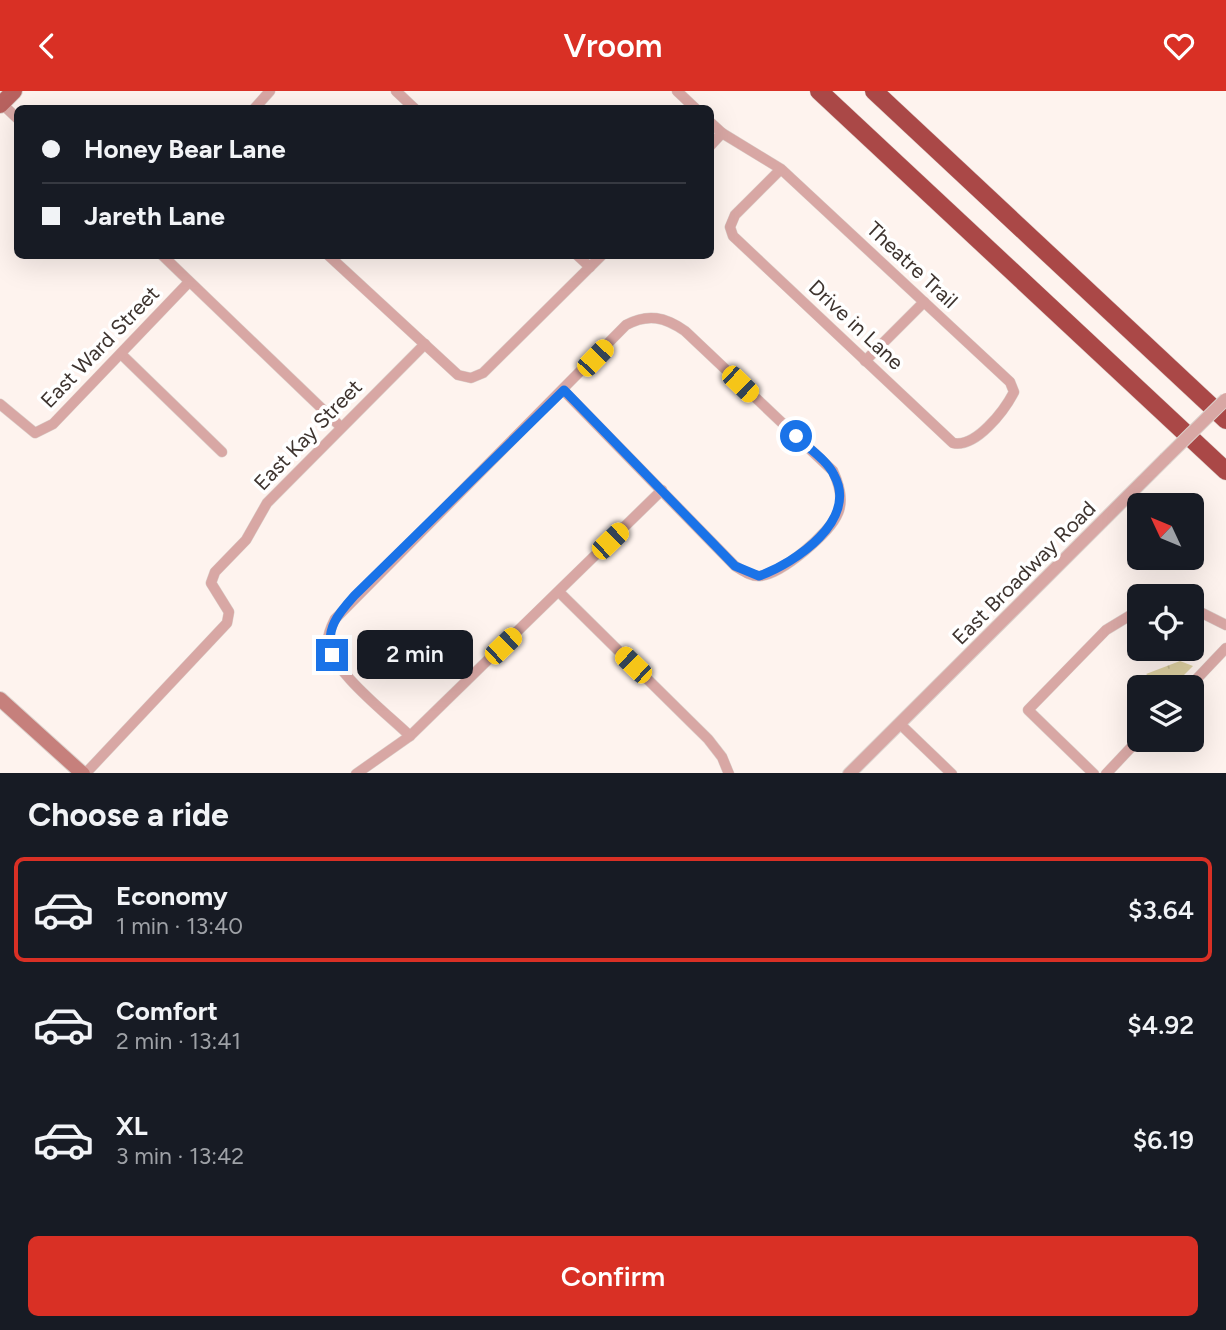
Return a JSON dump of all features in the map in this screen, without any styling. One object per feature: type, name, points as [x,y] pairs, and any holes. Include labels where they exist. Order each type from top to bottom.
[{"type":"highway","points":[[819,91],[1226,471]]},
{"type":"highway","points":[[874,91],[1226,419]]},
{"type":"main road","points":[[1,104],[14,91]]},
{"type":"main road","points":[[0,699],[84,773]]},
{"type":"street","points":[[258,105],[270,91]]},
{"type":"street","points":[[396,91],[411,105]]},
{"type":"street","points":[[677,91],[692,105]]},
{"type":"street","name":"Theatre Trail","points":[[714,126],[722,134],[781,169],[1010,382],[1014,392],[1008,404],[973,440],[961,445]]},
{"type":"street","points":[[714,142],[722,134]]},
{"type":"street","name":"Drive in Lane","points":[[781,169],[735,215],[730,227],[733,236],[953,443],[961,445]]},
{"type":"street","points":[[166,259],[341,426]]},
{"type":"street","points":[[332,259],[458,375],[476,378],[598,259]]},
{"type":"street","points":[[581,259],[590,267]]},
{"type":"street","name":"East Ward Street","points":[[0,404],[35,433],[53,424],[189,282]]},
{"type":"street","points":[[865,361],[924,302]]},
{"type":"street","points":[[410,736],[342,670],[332,655],[328,641],[334,619],[626,325],[653,316],[673,323],[685,331],[833,471],[841,495],[838,513],[828,527],[792,562],[759,576],[735,566],[564,390]]},
{"type":"street","name":"East Kay Street","points":[[84,773],[227,623],[229,612],[212,583],[215,572],[246,540],[267,503],[425,344]]},
{"type":"street","points":[[121,354],[222,452]]},
{"type":"street","name":"East Broadway Road","points":[[849,773],[1226,399]]},
{"type":"street","points":[[356,773],[410,736],[662,490]]},
{"type":"street","points":[[558,592],[708,739],[722,757],[729,773]]},
{"type":"street","points":[[1204,614],[1226,625]]},
{"type":"street","points":[[1094,773],[1028,710],[1107,630],[1127,618]]},
{"type":"street","points":[[1200,675],[1226,648]]},
{"type":"street","points":[[900,724],[952,773]]},
{"type":"street","points":[[1106,773],[1127,751]]},
{"type":"green space","points":[[1180,661],[1193,666],[1184,675],[1146,674]]},
{"type":"route","points":[[332,655],[328,641],[334,619],[355,595],[564,390],[735,566],[759,576],[792,562],[828,527],[838,513],[841,495],[833,471],[796,436]]}]
